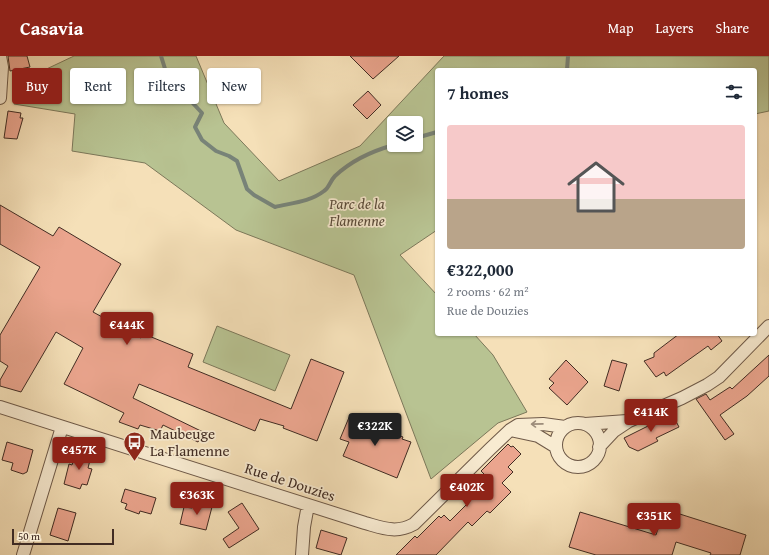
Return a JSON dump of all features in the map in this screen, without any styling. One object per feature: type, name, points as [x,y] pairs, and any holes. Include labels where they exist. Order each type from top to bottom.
[{"type":"street","points":[[0,56],[2,67],[0,98]]},
{"type":"street","points":[[599,447],[614,431],[629,421],[682,398],[707,385],[719,376],[769,326]]},
{"type":"street","name":"Rue de Douzies","points":[[0,407],[365,523],[396,530],[407,528],[414,524],[510,430]]},
{"type":"street","points":[[585,424],[592,428],[598,438],[599,447],[596,457],[591,462],[584,465],[570,465],[564,462],[559,456],[556,447],[557,437],[566,427],[578,423],[585,424],[629,421]]},
{"type":"street","points":[[510,430],[518,425],[543,424],[566,427]]},
{"type":"street","points":[[23,555],[62,427]]},
{"type":"street","points":[[510,430],[538,436],[556,447]]},
{"type":"street","points":[[302,555],[304,527],[308,505]]},
{"type":"green space","name":"Parc de la Flamenne","points":[[74,56],[196,56],[207,82],[207,104],[216,104],[224,123],[279,181],[360,146],[387,117],[387,152],[423,152],[423,116],[388,116],[444,56],[769,56],[769,111],[757,114],[757,68],[435,68],[435,231],[400,255],[435,293],[435,336],[476,336],[493,355],[527,412],[498,423],[431,479],[354,275],[236,230],[145,163],[72,151],[75,114],[14,104],[62,104],[62,68],[49,68]]},
{"type":"green space","points":[[217,326],[290,355],[275,391],[203,362]]},
{"type":"building","points":[[8,56],[27,56],[30,67],[12,68],[12,71],[10,71]]},
{"type":"building","points":[[350,56],[399,56],[373,79]]},
{"type":"building","points":[[368,91],[381,105],[367,119],[353,105]]},
{"type":"building","points":[[8,111],[21,113],[20,118],[23,118],[17,139],[4,138]]},
{"type":"building","points":[[0,205],[53,236],[59,227],[121,264],[93,312],[141,338],[144,334],[193,354],[188,367],[291,409],[311,359],[344,372],[317,441],[283,428],[284,426],[260,419],[255,431],[139,384],[133,398],[203,432],[198,442],[163,425],[160,431],[140,425],[138,429],[119,422],[124,413],[64,384],[83,348],[56,332],[21,392],[0,386],[0,380],[8,366],[0,361],[0,335],[40,267],[0,244]]},
{"type":"building","points":[[676,336],[718,336],[722,341],[711,350],[708,346],[666,376],[664,372],[656,377],[644,361],[654,357],[654,353]]},
{"type":"building","points":[[769,355],[769,376],[747,396],[720,415],[734,434],[725,440],[696,399],[706,394],[710,400],[730,387],[732,389]]},
{"type":"building","points":[[566,360],[588,382],[567,405],[549,388],[554,383],[549,379]]},
{"type":"building","points":[[612,360],[627,364],[619,391],[604,386]]},
{"type":"building","points":[[672,414],[679,427],[656,438],[658,441],[638,451],[629,447],[624,438]]},
{"type":"building","points":[[350,415],[403,437],[402,439],[411,442],[397,478],[343,456],[349,442],[340,439]]},
{"type":"building","points":[[7,442],[33,450],[27,472],[23,474],[11,470],[13,463],[2,460]]},
{"type":"building","points":[[508,444],[511,447],[513,446],[521,454],[508,467],[513,472],[502,483],[511,492],[490,513],[487,511],[472,526],[468,522],[436,555],[396,555],[415,536],[417,538],[439,516],[441,518],[444,515],[450,521],[474,497],[472,495],[489,479],[481,471]]},
{"type":"building","points":[[76,451],[91,456],[88,468],[92,469],[87,485],[82,484],[80,489],[64,484],[69,464],[72,465]]},
{"type":"building","points":[[125,489],[156,498],[151,514],[140,511],[139,514],[125,509],[127,504],[121,502]]},
{"type":"building","points":[[194,502],[212,507],[206,530],[180,524],[184,507],[192,508]]},
{"type":"building","points":[[242,503],[259,529],[229,548],[223,539],[239,528],[228,512]]},
{"type":"building","points":[[58,508],[76,513],[68,541],[50,535]]},
{"type":"building","points":[[664,509],[746,535],[740,555],[710,555],[711,553],[676,542],[672,555],[596,555],[569,547],[580,512],[656,535]]},
{"type":"building","points":[[321,530],[347,538],[341,555],[316,548]]},
{"type":"waterway","points":[[161,56],[166,72],[184,88],[189,99],[202,113],[195,127],[202,140],[216,151],[237,161],[247,189],[254,195],[275,207],[307,200],[319,195],[326,190],[335,176],[355,161],[370,153],[387,147]]},
{"type":"waterway","points":[[567,68],[568,56]]},
{"type":"waterway","points":[[423,136],[435,133]]},
{"type":"place","name":"Maubeuge La Flamenne","points":[[135,462]]}]
